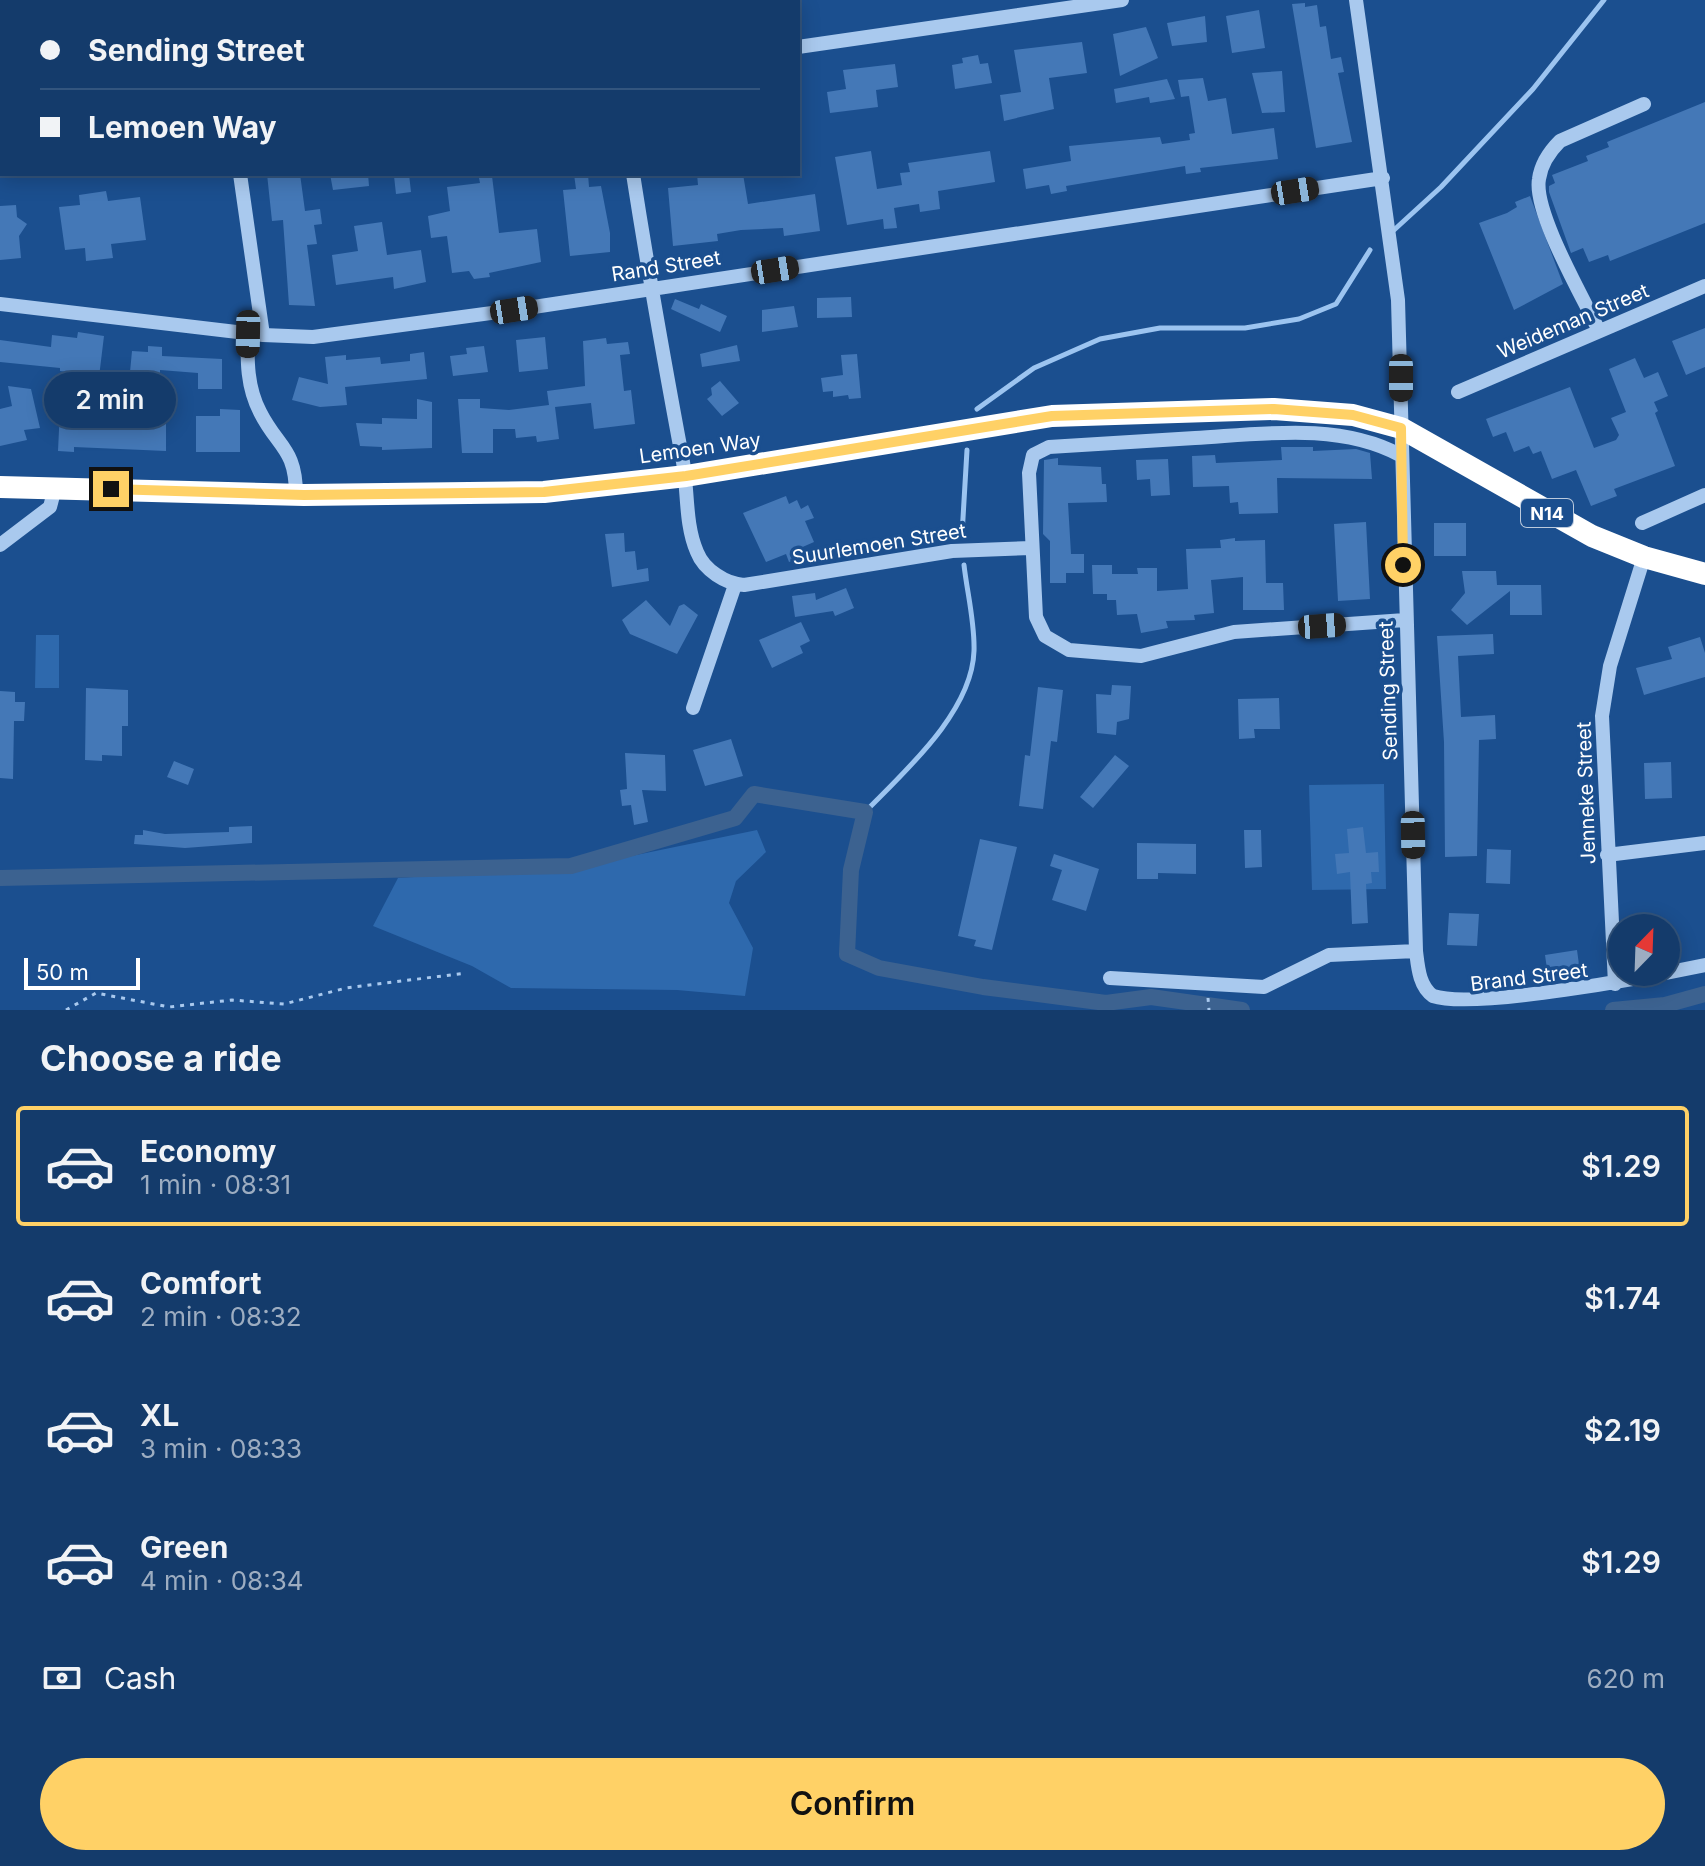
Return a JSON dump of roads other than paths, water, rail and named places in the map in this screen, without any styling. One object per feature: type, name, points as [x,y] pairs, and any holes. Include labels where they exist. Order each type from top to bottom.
[{"type":"highway","name":"Lemoen Way","points":[[0,487],[296,495],[544,492],[686,476],[1052,416],[1274,409],[1353,415],[1401,428]]},
{"type":"highway","name":"N14","points":[[1401,428],[1563,522],[1644,557],[1705,574]]},
{"type":"street","points":[[800,47],[1122,0]]},
{"type":"street","name":"Sending Street","points":[[1356,0],[1398,300],[1416,951]]},
{"type":"street","points":[[1599,331],[1550,229],[1538,194],[1538,180],[1550,151],[1560,141],[1644,104]]},
{"type":"street","points":[[240,176],[256,334],[247,375],[260,413],[292,456],[296,495]]},
{"type":"street","points":[[633,176],[686,476],[696,551],[707,567],[735,585],[693,708]]},
{"type":"street","name":"Rand Street","points":[[0,304],[256,334],[340,334],[1383,178]]},
{"type":"street","name":"Weideman Street","points":[[1458,392],[1705,286]]},
{"type":"street","points":[[1400,455],[1380,444],[1355,437],[1283,434],[1049,447],[1033,455],[1029,473],[1031,548],[1034,611],[1039,626],[1045,636],[1059,645],[1085,653],[1141,656],[1234,632],[1405,620]]},
{"type":"street","points":[[0,545],[50,507],[55,488]]},
{"type":"street","points":[[1642,523],[1705,495]]},
{"type":"street","name":"Suurlemoen Street","points":[[735,585],[952,551],[1031,548]]},
{"type":"street","name":"Jenneke Street","points":[[1611,914],[1603,702],[1620,629],[1644,557]]},
{"type":"street","points":[[1607,855],[1705,843]]},
{"type":"street","points":[[1110,978],[1264,987],[1329,955],[1416,951]]},
{"type":"street","name":"Brand Street","points":[[1416,951],[1421,978],[1429,992],[1454,1005],[1534,1000],[1608,985]]},
{"type":"street","name":"Brand Street","points":[[1680,970],[1705,965]]},
{"type":"waterway","points":[[1394,230],[1441,187],[1533,89],[1604,0]]},
{"type":"waterway","points":[[977,409],[1034,368],[1100,339],[1160,328],[1245,328],[1299,319],[1336,304],[1370,250]]},
{"type":"waterway","points":[[962,535],[967,450]]},
{"type":"waterway","points":[[865,812],[934,739],[962,696],[974,651],[964,565]]},
{"type":"waterway","points":[[0,878],[571,866],[735,818],[754,794],[865,812],[851,870],[847,954],[879,968],[983,987],[1106,1003],[1151,997],[1242,1010]]},
{"type":"waterway","points":[[1613,1010],[1665,1005],[1705,994]]}]
